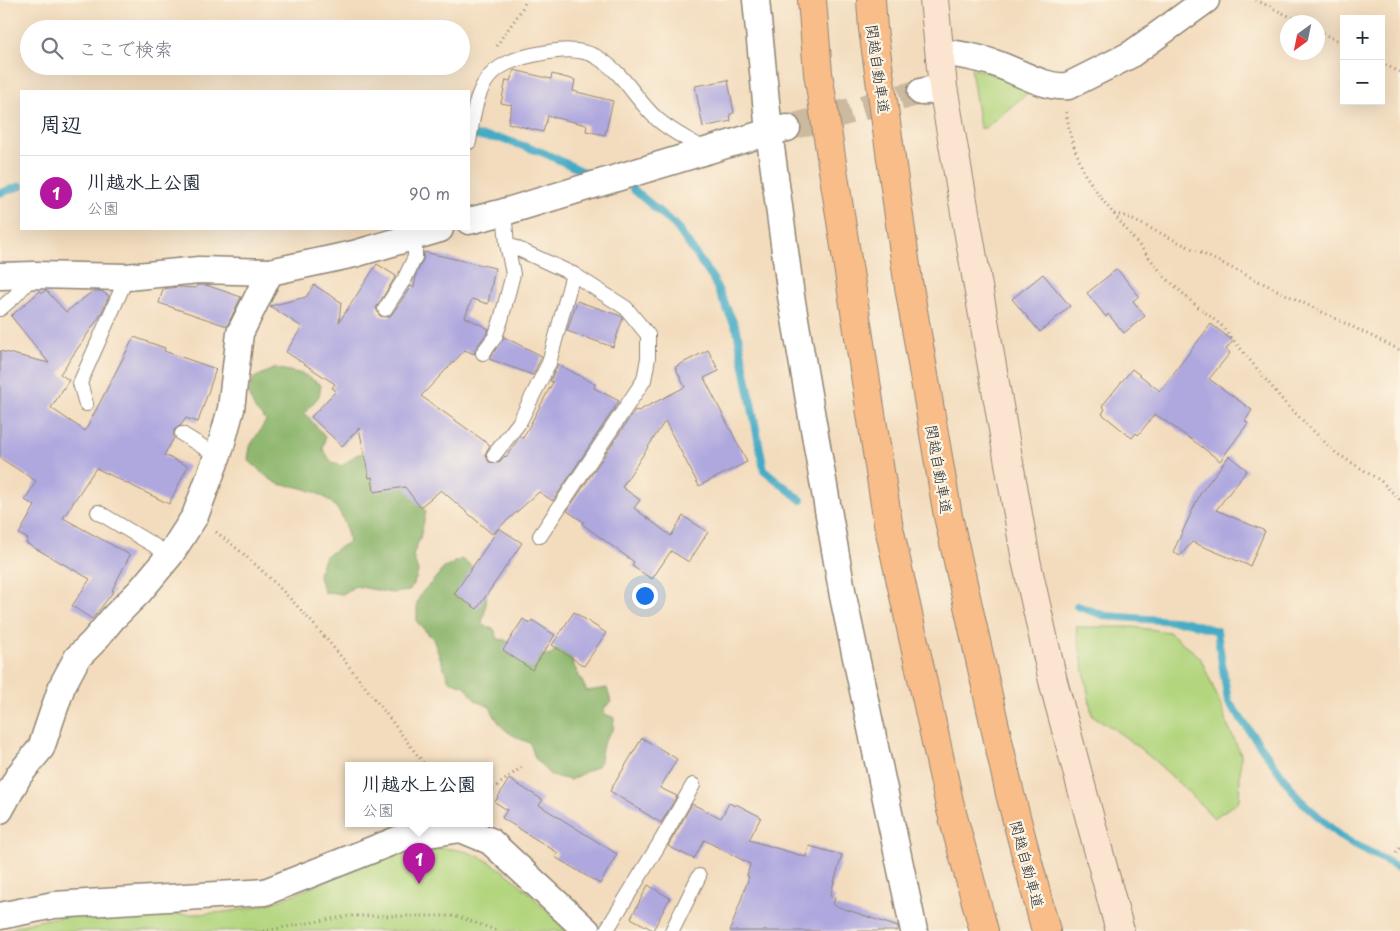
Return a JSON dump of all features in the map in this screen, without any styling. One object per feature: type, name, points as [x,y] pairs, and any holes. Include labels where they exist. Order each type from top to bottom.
[{"type":"highway","points":[[812,0],[818,73],[888,523],[950,806],[984,931]]},
{"type":"highway","name":"関越自動車道","points":[[871,0],[873,29],[908,281],[948,516],[1010,794],[1046,931]]},
{"type":"street","points":[[756,0],[778,130],[791,296],[843,596],[914,931]]},
{"type":"street","points":[[934,0],[940,52],[932,89],[1026,560],[1053,681],[1120,931]]},
{"type":"street","points":[[940,52],[971,56],[992,62],[1043,83],[1061,87],[1068,86],[1130,55],[1206,0]]},
{"type":"street","points":[[470,221],[709,152],[778,130]]},
{"type":"street","points":[[0,276],[127,277],[199,270],[270,272],[354,254],[436,230]]},
{"type":"street","points":[[0,810],[19,774],[41,748],[62,686],[77,658],[140,591],[170,555],[194,516],[218,454],[231,409],[240,333],[270,272]]},
{"type":"street","points":[[0,916],[54,905],[265,892],[402,838],[461,829],[490,841],[587,931]]},
{"type":"lane","points":[[470,135],[474,106],[479,92],[491,73],[503,64],[532,54],[570,49],[594,56],[616,70],[656,118],[709,152]]},
{"type":"lane","points":[[483,353],[495,337],[513,274],[507,244],[504,212]]},
{"type":"lane","points":[[385,309],[406,278],[415,257],[415,236]]},
{"type":"lane","points":[[507,244],[573,274],[626,308],[648,335],[648,358],[644,380],[540,536]]},
{"type":"lane","points":[[494,455],[519,423],[549,363],[573,274]]},
{"type":"lane","points":[[0,309],[34,275]]},
{"type":"lane","points":[[86,404],[80,383],[127,277]]},
{"type":"lane","points":[[182,434],[218,454]]},
{"type":"lane","points":[[98,512],[170,555]]},
{"type":"lane","points":[[606,931],[693,785]]},
{"type":"lane","points":[[672,931],[699,876]]},
{"type":"path","points":[[491,73],[494,51],[502,35],[519,14],[526,0]]},
{"type":"path","points":[[1256,0],[1287,15]]},
{"type":"path","points":[[1325,34],[1340,42]]},
{"type":"path","points":[[1385,64],[1400,72]]},
{"type":"path","points":[[1061,87],[1076,156],[1084,172],[1113,214],[1165,277],[1222,326],[1285,403],[1336,453],[1382,481],[1400,500]]},
{"type":"path","points":[[1113,214],[1125,216],[1400,350]]},
{"type":"path","points":[[194,516],[234,546],[275,582],[345,661],[424,762]]},
{"type":"path","points":[[493,789],[523,766]]},
{"type":"path","points":[[1396,853],[1400,847]]},
{"type":"path","points":[[263,931],[350,916],[456,916],[498,931]]},
{"type":"green space","points":[[971,68],[1035,87],[985,128],[980,128]]},
{"type":"green space","points":[[275,368],[303,374],[321,385],[319,396],[305,413],[325,437],[323,449],[332,463],[342,466],[356,455],[369,451],[404,482],[426,512],[420,538],[413,555],[418,572],[414,584],[409,591],[392,593],[355,586],[343,594],[324,592],[318,574],[325,556],[349,542],[347,530],[339,512],[334,505],[319,494],[275,482],[248,460],[250,446],[266,421],[256,411],[248,394],[254,378]]},
{"type":"green space","points":[[461,559],[470,565],[482,579],[485,586],[486,603],[482,623],[486,627],[494,629],[498,639],[505,640],[517,647],[549,656],[564,642],[572,649],[572,662],[587,691],[607,688],[611,702],[604,708],[605,714],[614,718],[613,730],[604,742],[599,765],[570,780],[550,775],[535,758],[530,743],[515,737],[505,730],[490,707],[475,700],[465,686],[449,681],[433,639],[417,622],[417,602],[423,591],[443,569]]},
{"type":"green space","points":[[1076,627],[1133,627],[1169,632],[1200,657],[1241,754],[1239,801],[1214,818],[1156,762],[1126,737],[1092,715]]},
{"type":"green space","points":[[444,848],[467,852],[496,866],[509,875],[567,931],[6,931],[35,922],[65,916],[220,913],[250,908],[292,895],[396,854],[421,849]]},
{"type":"building","points":[[514,70],[551,79],[552,74],[575,80],[573,91],[613,101],[605,135],[586,131],[587,125],[548,116],[543,132],[508,123],[512,105],[501,103],[506,80],[510,81]]},
{"type":"building","points":[[728,80],[734,113],[730,114],[731,121],[703,127],[695,86]]},
{"type":"building","points":[[424,252],[495,268],[488,304],[472,299],[465,317],[489,329],[487,333],[474,354],[465,350],[421,396],[490,445],[485,454],[489,462],[498,463],[506,457],[520,436],[523,438],[553,382],[550,381],[558,364],[595,384],[594,388],[619,401],[553,501],[539,492],[492,534],[441,490],[420,507],[405,487],[374,492],[372,477],[369,478],[359,428],[342,446],[311,417],[336,391],[332,388],[335,384],[286,352],[302,327],[270,306],[306,297],[314,285],[341,302],[339,322],[377,264],[396,276],[376,308],[380,316],[389,317],[411,286],[414,288],[416,274],[423,260]]},
{"type":"building","points":[[1117,269],[1139,296],[1133,301],[1145,316],[1124,333],[1108,314],[1106,317],[1087,293]]},
{"type":"building","points":[[1043,274],[1070,306],[1040,332],[1012,299]]},
{"type":"building","points":[[197,285],[206,285],[241,297],[227,326],[159,303],[163,289],[179,287],[196,288]]},
{"type":"building","points":[[46,290],[66,312],[93,291],[101,291],[109,296],[100,316],[60,374],[69,380],[51,408],[85,431],[134,337],[165,348],[164,351],[216,369],[198,422],[186,418],[174,430],[174,438],[164,455],[188,466],[169,504],[96,468],[63,518],[130,555],[112,590],[114,591],[92,619],[72,606],[90,579],[26,543],[28,539],[19,534],[35,506],[25,500],[36,481],[0,458],[0,351],[49,363],[11,316],[40,291],[42,293]]},
{"type":"building","points":[[577,301],[623,318],[613,347],[567,331]]},
{"type":"building","points":[[1211,324],[1233,341],[1226,349],[1230,353],[1209,379],[1252,410],[1245,421],[1248,423],[1220,461],[1155,414],[1138,435],[1136,433],[1132,438],[1102,414],[1105,409],[1102,406],[1132,369],[1160,391]]},
{"type":"building","points":[[504,337],[542,356],[533,375],[489,359]]},
{"type":"building","points":[[708,350],[719,371],[704,378],[747,462],[699,486],[665,421],[622,487],[640,500],[634,508],[671,536],[683,516],[708,532],[689,562],[671,551],[652,579],[632,566],[634,562],[582,524],[584,522],[567,511],[635,410],[638,411],[685,387],[675,367]]},
{"type":"building","points":[[1229,456],[1247,470],[1216,510],[1265,531],[1250,566],[1192,542],[1180,556],[1173,552],[1201,492]]},
{"type":"building","points":[[499,528],[522,543],[477,609],[454,594]]},
{"type":"building","points":[[574,612],[606,633],[584,666],[552,645]]},
{"type":"building","points":[[523,619],[530,624],[532,620],[555,635],[532,670],[503,650]]},
{"type":"building","points":[[642,738],[677,759],[660,788],[677,796],[661,823],[610,791]]},
{"type":"building","points":[[509,779],[543,800],[539,805],[617,854],[600,884],[555,857],[558,853],[502,818],[507,810],[495,802]]},
{"type":"building","points":[[729,803],[735,806],[736,804],[761,817],[749,840],[806,857],[809,846],[842,855],[830,896],[835,897],[833,905],[898,927],[898,931],[730,931],[749,877],[747,876],[750,864],[704,840],[694,859],[668,846],[692,804],[721,818]]},
{"type":"building","points":[[648,885],[670,898],[653,930],[631,918]]},
{"type":"waterway","points":[[476,136],[503,139],[544,153],[595,177]]},
{"type":"waterway","points":[[0,193],[20,186]]},
{"type":"waterway","points":[[633,189],[676,226],[713,279],[737,330],[764,470],[801,500]]},
{"type":"waterway","points":[[1077,606],[1106,616],[1187,622],[1217,631],[1228,701],[1299,799],[1341,837],[1400,868]]},
{"type":"tunnel","points":[[787,128],[921,92]]},
{"type":"place","name":"川越水上公園","points":[[419,884]]}]
